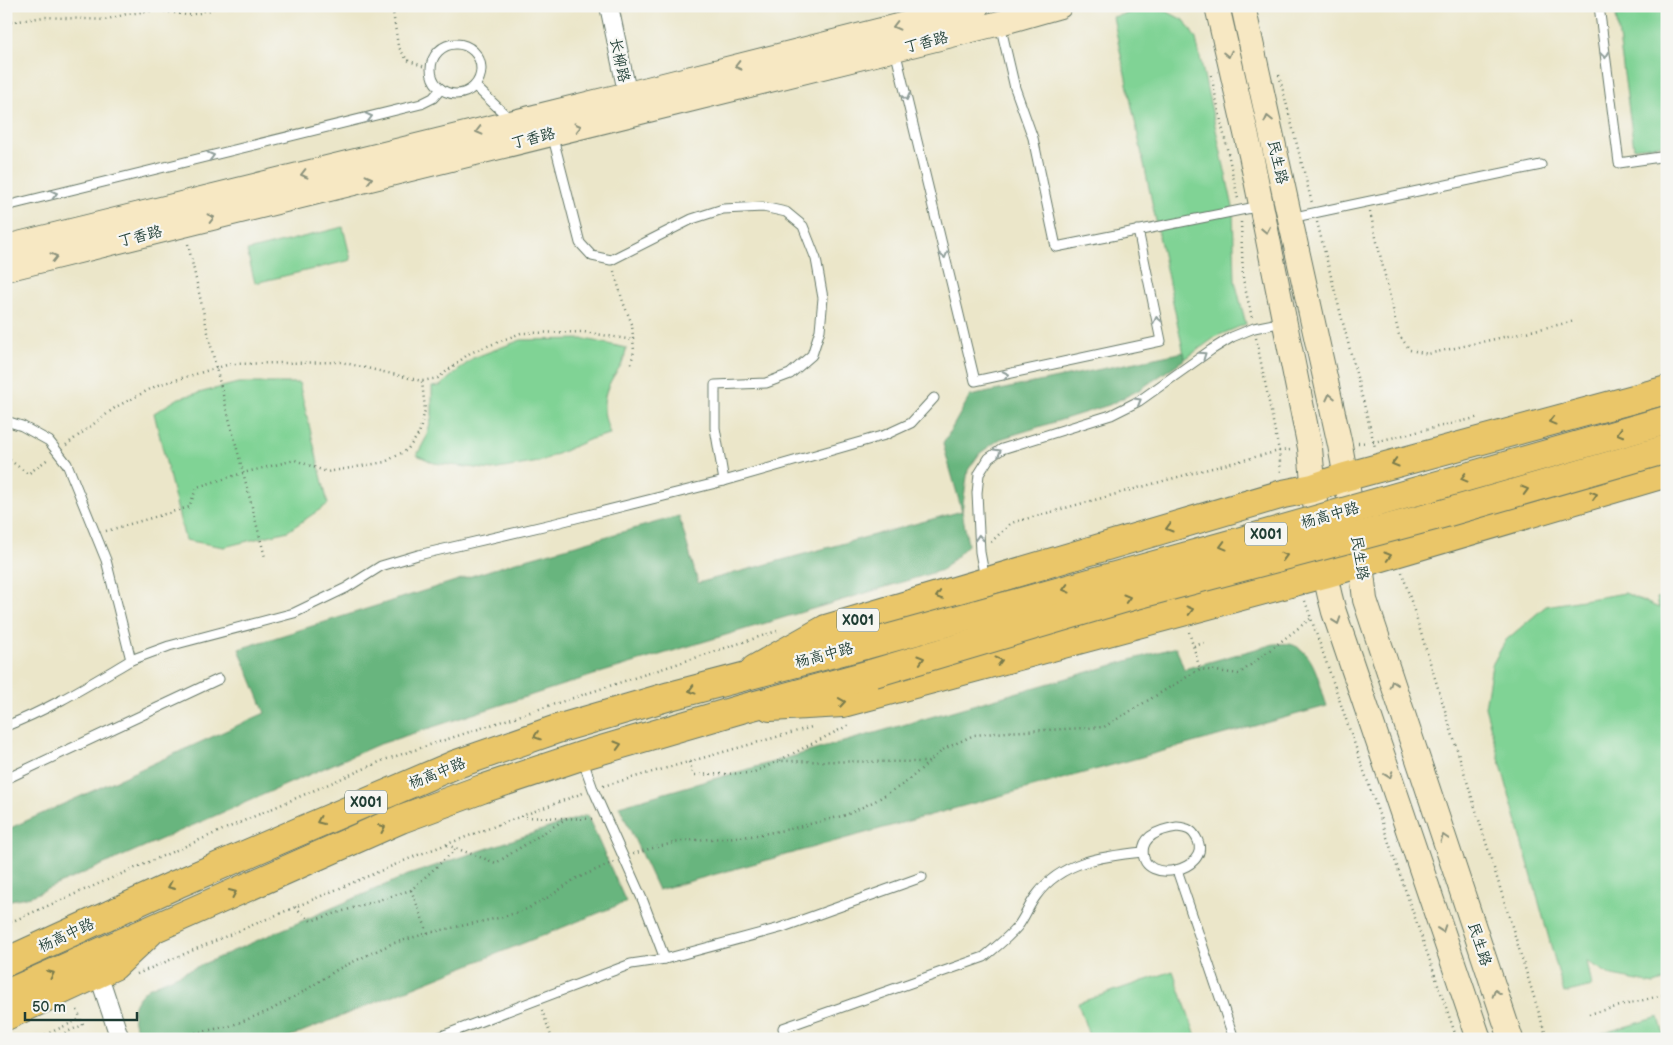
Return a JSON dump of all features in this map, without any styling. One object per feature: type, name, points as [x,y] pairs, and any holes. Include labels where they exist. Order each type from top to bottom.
[{"type":"main road","name":"丁香路","points":[[6,269],[552,133],[630,104],[977,6]]},
{"type":"main road","name":"丁香路","points":[[6,247],[513,122],[630,104],[895,49],[1060,6]]},
{"type":"main road","name":"民生路","points":[[1217,6],[1261,206],[1310,448],[1324,574],[1334,612],[1479,1039]]},
{"type":"main road","name":"民生路","points":[[1243,6],[1340,445],[1362,563],[1365,600],[1511,1039]]},
{"type":"main road","name":"杨高中路","points":[[985,582],[1283,494],[1313,488],[1346,477],[1667,390]]},
{"type":"main road","name":"杨高中路","points":[[6,962],[178,884],[454,765],[557,729],[670,696],[1247,539],[1667,420]]},
{"type":"main road","name":"杨高中路","points":[[6,994],[401,820],[482,789],[581,756],[741,709],[874,673],[1129,597],[1442,514],[1667,449]]},
{"type":"main road","name":"杨高中路","points":[[741,709],[843,703],[1324,574],[1667,473]]},
{"type":"main road","name":"X001","points":[[740,678],[826,630],[985,582]]},
{"type":"main road","name":"杨高中路","points":[[6,1016],[101,981],[114,966],[156,927]]},
{"type":"street","name":"长柳路","points":[[610,6],[630,104]]},
{"type":"street","points":[[101,981],[120,1039]]},
{"type":"lane","points":[[1599,6],[1619,163],[1667,156]]},
{"type":"lane","points":[[1000,23],[1013,81],[1033,138],[1056,247],[1261,206]]},
{"type":"lane","points":[[450,44],[466,46],[478,56],[481,72],[475,86],[461,94],[452,94],[441,89],[432,78],[430,70],[436,53],[442,47],[450,44]]},
{"type":"lane","points":[[895,49],[975,381],[1161,342],[1138,230]]},
{"type":"lane","points":[[475,86],[513,122]]},
{"type":"lane","points":[[6,206],[421,104],[433,98],[441,89]]},
{"type":"lane","points":[[552,133],[580,243],[592,256],[611,260],[692,219],[723,209],[763,207],[786,212],[803,226],[816,259],[823,298],[820,330],[812,354],[790,374],[766,383],[715,385],[715,428],[724,481]]},
{"type":"lane","points":[[1290,218],[1541,164]]},
{"type":"lane","points":[[985,582],[980,552],[977,493],[979,474],[989,458],[1002,449],[1110,415],[1139,401],[1232,337],[1254,328],[1284,322]]},
{"type":"lane","points":[[6,726],[32,716],[131,660],[169,646],[294,613],[346,588],[381,566],[418,555],[724,481],[885,435],[911,423],[934,398]]},
{"type":"lane","points":[[6,421],[22,426],[49,441],[67,464],[106,560],[131,660]]},
{"type":"lane","points":[[6,779],[219,679]]},
{"type":"lane","points":[[581,756],[593,789],[624,857],[665,959]]},
{"type":"lane","points":[[1188,828],[1195,834],[1199,844],[1198,856],[1190,863],[1176,870],[1163,872],[1153,869],[1146,862],[1143,852],[1146,842],[1153,834],[1164,829],[1188,828]]},
{"type":"lane","points":[[787,1039],[783,1028],[984,957],[1002,943],[1019,925],[1036,896],[1052,878],[1077,864],[1115,854],[1143,852]]},
{"type":"lane","points":[[1176,870],[1234,1039]]},
{"type":"lane","points":[[434,1039],[632,964],[665,959],[780,928],[922,878]]},
{"type":"path","points":[[6,24],[44,17],[104,20],[126,14],[158,10],[187,15],[206,12],[217,6]]},
{"type":"path","points":[[388,6],[393,12],[398,46],[407,60],[430,70]]},
{"type":"path","points":[[1368,201],[1400,334],[1410,350],[1428,354],[1575,321]]},
{"type":"path","points":[[183,225],[216,368],[265,557]]},
{"type":"path","points":[[611,260],[623,302],[632,324],[634,351],[630,367]]},
{"type":"path","points":[[6,457],[28,474],[116,407],[158,385],[230,364],[341,362],[422,380],[438,378],[470,353],[521,334],[584,332],[633,340]]},
{"type":"path","points":[[96,534],[189,506],[197,487],[295,460],[327,472],[385,462],[407,450],[419,434],[425,410],[422,380]]},
{"type":"path","points":[[980,552],[1011,523],[1279,451],[1310,448]]},
{"type":"path","points":[[166,1039],[230,1026],[269,1010],[306,990],[338,969],[391,944],[428,933],[496,919],[527,909],[575,880],[624,857],[648,849],[682,841],[761,834],[846,815],[875,801],[904,783],[944,749],[974,735],[1104,727],[1200,669],[1239,674],[1310,619]]},
{"type":"path","points":[[6,924],[384,760],[780,630]]},
{"type":"path","points":[[1188,630],[1200,669]]},
{"type":"path","points":[[1193,646],[1204,643]]},
{"type":"path","points":[[690,762],[694,774],[752,773],[855,722]]},
{"type":"path","points":[[101,981],[295,907],[446,844],[593,789],[812,727]]},
{"type":"path","points":[[779,761],[930,762]]},
{"type":"path","points":[[519,817],[607,819]]},
{"type":"path","points":[[446,844],[496,863],[567,818]]},
{"type":"path","points":[[295,907],[311,921],[411,890],[457,848]]},
{"type":"path","points":[[411,890],[428,933]]},
{"type":"path","points":[[1589,1014],[1667,994]]},
{"type":"path","points":[[538,999],[552,1039]]},
{"type":"path","points":[[51,1039],[83,1025],[74,1002]]},
{"type":"path","points":[[36,1039],[80,1019]]},
{"type":"green space","points":[[1148,8],[1166,11],[1185,21],[1196,39],[1233,207],[1235,281],[1246,324],[1217,336],[1185,359],[1113,17]]},
{"type":"green space","points":[[1667,8],[1667,144],[1634,148],[1616,15]]},
{"type":"green space","points":[[343,227],[351,260],[255,283],[247,251]]},
{"type":"green space","points":[[585,339],[626,348],[623,361],[606,392],[604,411],[610,434],[591,439],[539,462],[492,470],[434,463],[417,455],[426,438],[432,416],[432,387],[440,386],[473,358],[521,340]]},
{"type":"green space","points":[[1184,352],[1185,359],[1139,390],[1109,405],[1000,439],[980,453],[968,470],[962,511],[943,444],[970,396]]},
{"type":"green space","points":[[238,383],[299,383],[328,504],[288,531],[224,547],[185,540],[154,413],[179,398]]},
{"type":"green space","points":[[962,511],[968,545],[942,570],[603,672],[377,745],[31,896],[6,901],[6,830],[265,713],[239,649],[519,561],[679,516],[698,583]]},
{"type":"green space","points":[[1625,593],[1659,608],[1657,598],[1667,596],[1667,980],[1654,984],[1612,976],[1587,961],[1592,986],[1564,993],[1485,707],[1492,665],[1506,640],[1546,606]]},
{"type":"green space","points":[[1274,644],[1290,644],[1298,647],[1311,660],[1327,706],[658,890],[619,806],[1176,647],[1184,669]]},
{"type":"green space","points":[[587,815],[626,902],[284,1039],[139,1039],[133,1017],[134,1005],[148,988],[408,875]]},
{"type":"green space","points":[[1173,971],[1197,1039],[1090,1039],[1078,1003]]},
{"type":"green space","points":[[1659,1017],[1665,1039],[1593,1039],[1593,1036]]}]
